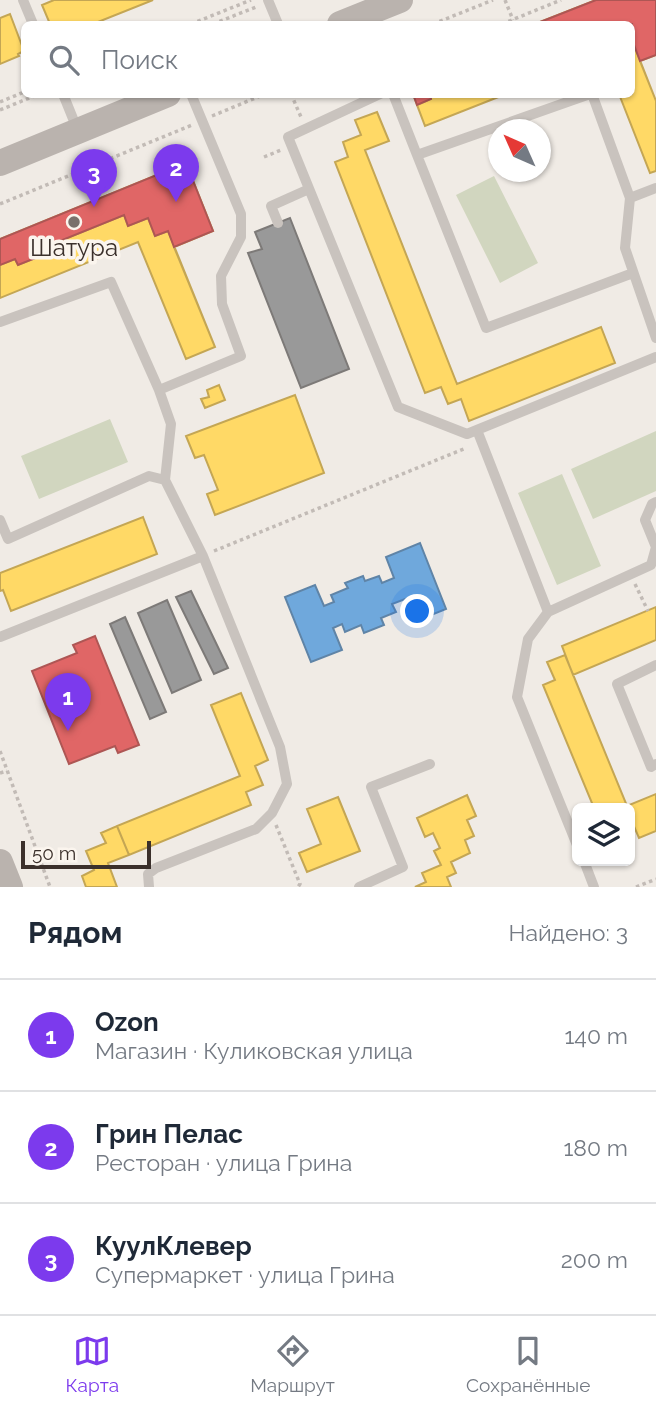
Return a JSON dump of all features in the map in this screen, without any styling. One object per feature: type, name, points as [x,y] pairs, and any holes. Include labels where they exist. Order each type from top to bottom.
[{"type":"street","points":[[356,21],[391,2]]},
{"type":"street","points":[[0,163],[159,98]]},
{"type":"lane","points":[[23,0],[32,21]]},
{"type":"lane","points":[[269,1],[277,21]]},
{"type":"lane","points":[[65,98],[78,131]]},
{"type":"lane","points":[[159,390],[241,356],[222,304],[222,276],[241,237],[241,214],[193,98]]},
{"type":"lane","points":[[371,98],[288,136],[398,407],[467,434],[656,357]]},
{"type":"lane","points":[[395,98],[486,328],[633,273]]},
{"type":"lane","points":[[417,155],[580,98]]},
{"type":"lane","points":[[593,98],[631,198],[625,248],[656,338]]},
{"type":"lane","points":[[631,198],[656,188]]},
{"type":"lane","points":[[278,223],[271,206],[309,189]]},
{"type":"lane","points":[[0,322],[111,282],[159,390],[171,424],[165,480],[203,556],[280,747],[287,785],[272,813],[256,829],[156,868],[148,874],[149,887]]},
{"type":"lane","points":[[477,430],[548,612]]},
{"type":"lane","points":[[0,520],[8,539],[149,476],[165,480]]},
{"type":"lane","points":[[572,833],[517,697],[528,639],[548,612],[651,565],[656,547],[645,520],[652,504],[656,502]]},
{"type":"lane","points":[[0,637],[203,556]]},
{"type":"lane","points":[[656,666],[617,684],[651,767],[656,765]]},
{"type":"lane","points":[[359,887],[403,867],[371,787],[430,764]]},
{"type":"lane","points":[[585,866],[594,887]]},
{"type":"path","points":[[198,21],[251,0]]},
{"type":"path","points":[[444,21],[493,0]]},
{"type":"path","points":[[505,0],[513,20],[561,0]]},
{"type":"path","points":[[220,21],[269,1]]},
{"type":"path","points":[[0,102],[21,93]]},
{"type":"path","points":[[0,110],[29,98]]},
{"type":"path","points":[[0,204],[256,98]]},
{"type":"path","points":[[293,98],[307,128]]},
{"type":"path","points":[[203,556],[482,442]]},
{"type":"path","points":[[630,575],[648,611]]},
{"type":"path","points":[[0,751],[50,887]]},
{"type":"path","points":[[0,773],[7,771]]},
{"type":"path","points":[[272,813],[300,884],[298,887]]},
{"type":"path","points":[[636,887],[656,879]]},
{"type":"green space","points":[[488,179],[488,182],[497,182],[538,263],[500,283],[456,195]]},
{"type":"green space","points":[[110,419],[128,462],[39,499],[21,456]]},
{"type":"green space","points":[[656,431],[656,491],[593,519],[571,469]]},
{"type":"green space","points":[[562,474],[601,566],[557,585],[518,493]]},
{"type":"building: Жильё","points":[[54,0],[153,0],[100,21],[49,21],[42,5]]},
{"type":"building: Жильё","points":[[596,0],[656,0],[656,55],[640,61],[656,101],[656,171],[650,173],[621,98],[635,98],[635,21],[543,21]]},
{"type":"building: Жильё","points":[[10,14],[21,43],[21,52],[19,56],[0,64],[0,18]]},
{"type":"building: Жильё","points":[[635,48],[656,101],[656,171],[650,173],[621,98],[635,98]]},
{"type":"building: Жильё","points":[[414,98],[496,98],[425,126]]},
{"type":"building: Жильё","points":[[496,98],[425,126],[417,105],[431,99]]},
{"type":"building: Жильё","points":[[377,112],[389,141],[365,150],[457,384],[601,327],[615,363],[469,421],[461,399],[448,404],[441,387],[425,393],[335,162],[348,157],[343,142],[361,135],[355,120]]},
{"type":"building: Жильё","points":[[186,163],[213,231],[174,247],[215,347],[186,359],[138,242],[0,298],[0,239]]},
{"type":"building: Жильё","points":[[124,215],[128,226],[148,218],[155,236],[168,231],[215,347],[186,359],[138,242],[0,298],[0,265],[15,259],[18,265],[43,255],[40,249]]},
{"type":"building: Жильё","points":[[219,385],[225,400],[205,408],[201,399],[209,397],[207,390]]},
{"type":"building: Жильё","points":[[295,395],[324,473],[215,515],[207,494],[218,490],[204,455],[195,458],[186,436]]},
{"type":"building: Жильё","points":[[143,517],[157,554],[11,611],[3,590],[0,591],[0,573]]},
{"type":"building: Жильё","points":[[656,607],[656,640],[573,675],[562,646]]},
{"type":"building: Жильё","points":[[565,655],[626,803],[592,803],[543,685],[555,680],[547,662]]},
{"type":"building: Жильё","points":[[241,693],[268,760],[255,766],[263,785],[246,792],[251,805],[129,855],[117,826],[240,776],[211,705]]},
{"type":"building: Жильё","points":[[656,794],[656,831],[639,838],[635,829],[634,803]]},
{"type":"building: Жильё","points":[[467,795],[476,816],[467,820],[474,836],[465,840],[470,853],[451,862],[456,873],[447,877],[451,887],[415,887],[426,882],[422,873],[441,865],[434,851],[440,848],[433,833],[425,837],[417,818]]},
{"type":"building: Жильё","points":[[338,797],[360,851],[307,872],[299,853],[321,844],[307,809]]},
{"type":"building: Жильё","points":[[117,826],[129,855],[108,863],[117,887],[86,887],[82,876],[94,870],[86,851],[106,843],[101,833]]},
{"type":"building: Торговля","points":[[596,0],[656,0],[656,55],[640,61],[635,48],[635,21],[543,21]]},
{"type":"building: Торговля","points":[[414,98],[431,98],[431,99],[417,105]]},
{"type":"building: Торговля","points":[[186,163],[213,231],[174,247],[168,231],[155,236],[148,218],[128,226],[124,215],[40,249],[43,255],[18,265],[15,259],[0,265],[0,239]]},
{"type":"building: Торговля","points":[[95,636],[139,745],[118,753],[115,746],[69,764],[32,671],[77,653],[73,645]]},
{"type":"building: Школы","points":[[420,543],[446,609],[414,622],[405,599],[392,604],[396,612],[381,618],[384,625],[364,633],[361,625],[345,632],[342,624],[333,628],[342,650],[311,662],[285,597],[315,585],[324,606],[334,602],[331,595],[348,588],[345,583],[363,576],[365,581],[379,576],[382,583],[394,578],[386,557]]},
{"type":"building: Промзона","points":[[290,218],[349,369],[301,388],[248,253],[262,249],[255,232]]},
{"type":"building: Промзона","points":[[191,591],[228,668],[214,674],[176,597]]},
{"type":"building: Промзона","points":[[167,600],[201,680],[172,693],[138,613]]},
{"type":"building: Промзона","points":[[125,617],[166,712],[150,719],[110,624]]},
{"type":"place","name":"Грин Пелас","points":[[176,202]]},
{"type":"place","name":"КуулКлевер","points":[[94,207]]},
{"type":"place","name":"Шатура","points":[[74,222]]},
{"type":"place","name":"Ozon","points":[[68,731]]}]
